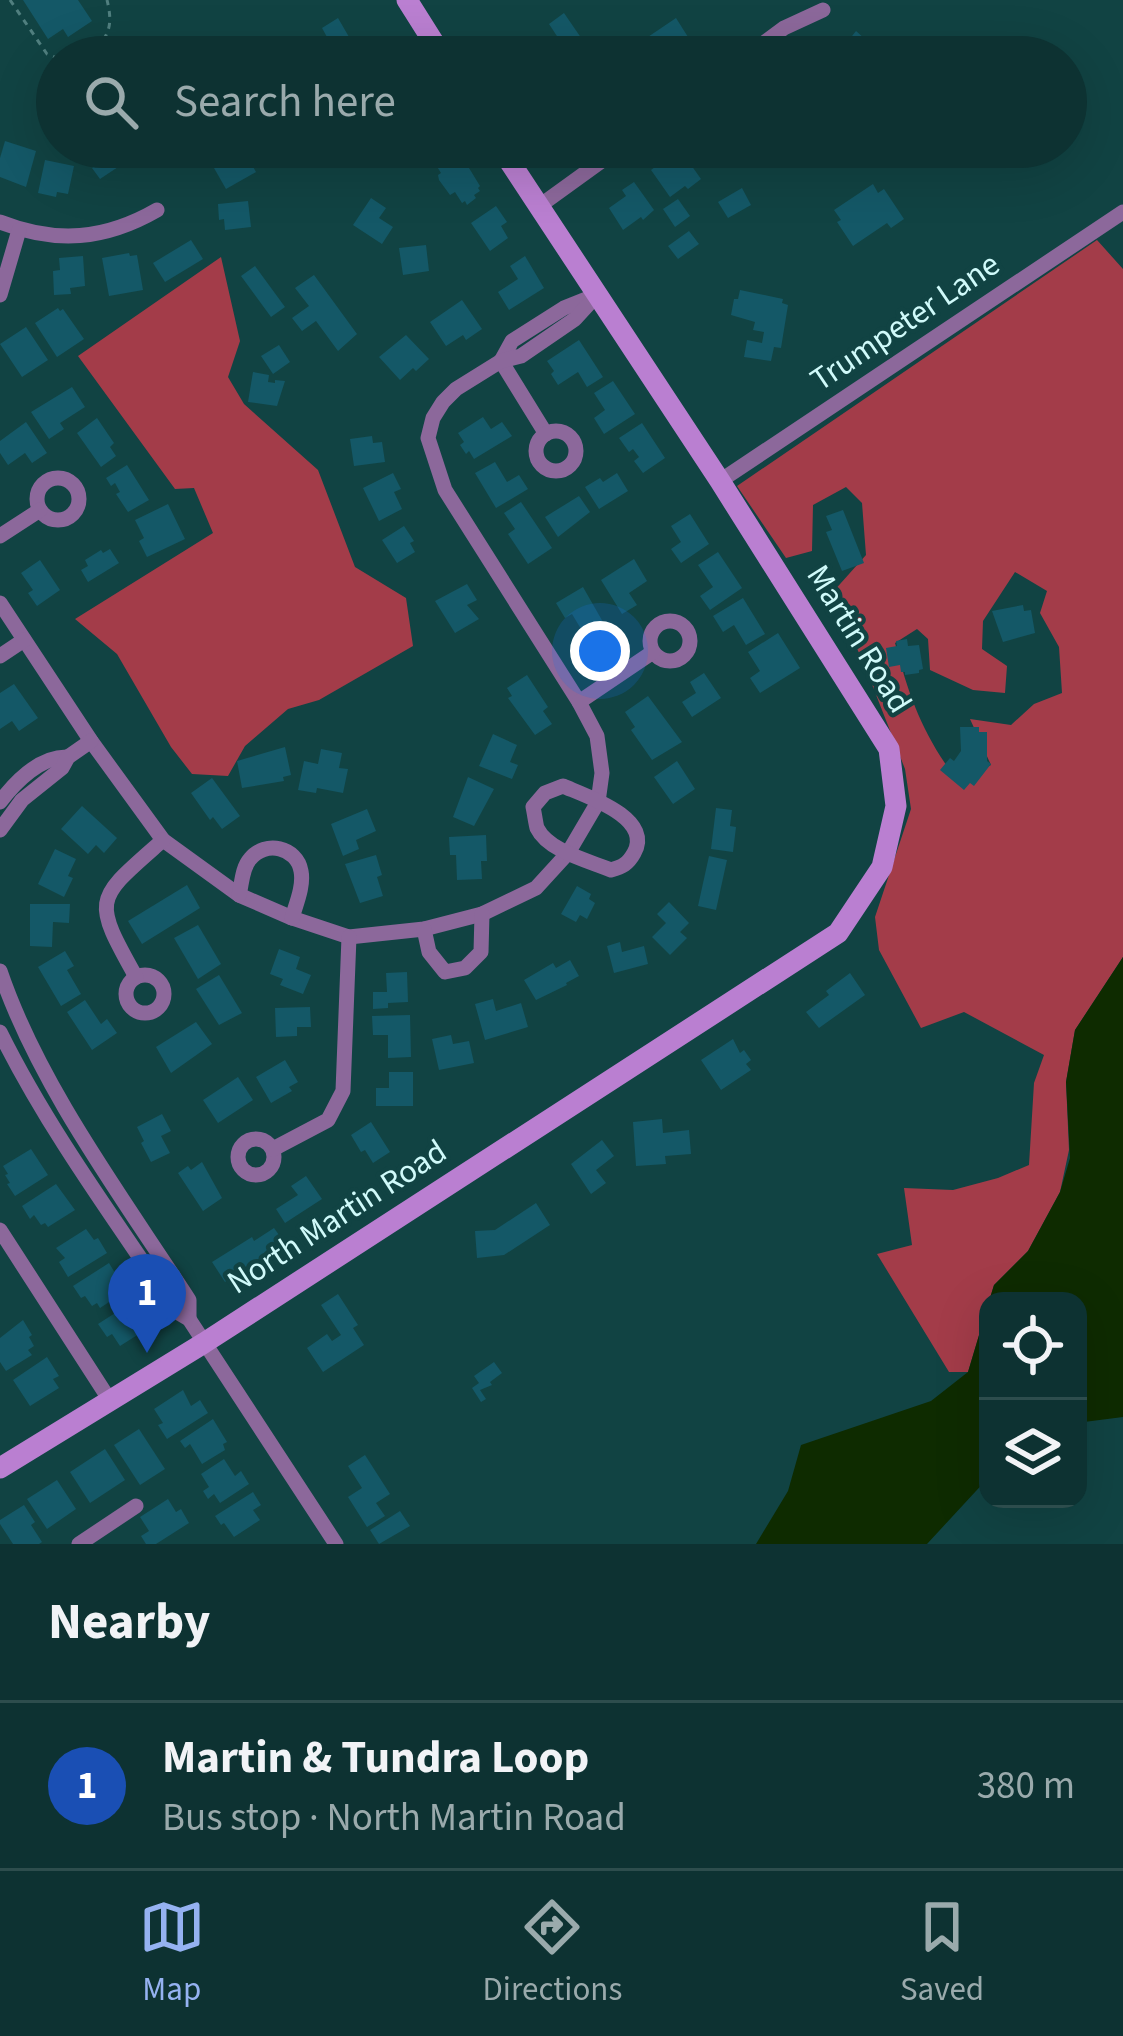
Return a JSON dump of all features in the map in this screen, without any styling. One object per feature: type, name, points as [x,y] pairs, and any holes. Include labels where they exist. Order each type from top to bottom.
[{"type":"street","points":[[407,0],[430,36]]},
{"type":"street","points":[[773,36],[823,10]]},
{"type":"street","name":"Martin Road","points":[[513,168],[720,481],[889,749],[896,806],[882,868],[838,933],[586,1095]]},
{"type":"street","points":[[538,207],[593,168]]},
{"type":"street","points":[[0,222],[44,235],[91,236],[130,225],[157,210]]},
{"type":"street","name":"Trumpeter Lane","points":[[720,481],[1123,212]]},
{"type":"street","points":[[0,296],[19,230]]},
{"type":"street","points":[[0,603],[163,840],[238,895],[349,937],[424,929],[482,914],[536,888],[568,853],[598,802],[602,773],[597,736],[446,490],[428,438],[443,402],[501,361],[512,341],[564,308],[597,295]]},
{"type":"street","points":[[501,361],[546,434]]},
{"type":"street","points":[[0,536],[40,510]]},
{"type":"street","points":[[0,656],[24,640]]},
{"type":"street","points":[[579,702],[653,652]]},
{"type":"street","points":[[0,830],[22,800],[91,741]]},
{"type":"street","points":[[0,802],[14,784],[53,756],[68,757]]},
{"type":"street","points":[[562,786],[598,802],[624,816],[638,834],[638,848],[626,865],[610,871],[568,853],[536,826],[533,807],[544,794],[562,786]]},
{"type":"street","points":[[136,977],[109,928],[104,908],[114,884],[163,840]]},
{"type":"street","points":[[238,895],[252,856],[273,847],[284,849],[294,856],[302,877],[292,918]]},
{"type":"street","points":[[424,929],[429,952],[445,972],[465,968],[481,952],[482,914]]},
{"type":"street","points":[[273,1149],[328,1120],[343,1091],[349,937]]},
{"type":"street","points":[[0,971],[15,1016],[43,1066],[189,1300],[189,1319]]},
{"type":"street","points":[[0,1032],[77,1163],[177,1312],[189,1319],[336,1544]]},
{"type":"street","name":"North Martin Road","points":[[0,1468],[586,1095]]},
{"type":"street","points":[[0,1230],[109,1399]]},
{"type":"street","points":[[79,1544],[106,1537],[136,1506]]},
{"type":"path","points":[[10,0],[36,38]]},
{"type":"path","points":[[105,36],[110,28],[107,0]]},
{"type":"shaded area","points":[[1097,240],[1123,269],[1123,957],[1075,1030],[1066,1082],[1069,1150],[1060,1192],[1028,1251],[992,1292],[979,1292],[979,1335],[968,1372],[949,1372],[877,1254],[912,1245],[904,1188],[953,1190],[1029,1165],[1034,1083],[1044,1055],[964,1012],[921,1028],[879,950],[875,917],[911,809],[905,769],[832,593],[866,555],[862,503],[846,487],[813,505],[812,551],[786,558],[737,486]],"holes":[[[1015,572],[1047,591],[1040,613],[1059,647],[1062,693],[1034,704],[1011,725],[970,719],[991,765],[959,783],[919,716],[895,643],[917,629],[928,639],[930,670],[973,690],[1005,693],[1007,666],[982,649],[983,621]]]},
{"type":"shaded area","points":[[221,257],[240,341],[228,377],[244,404],[318,470],[355,567],[406,598],[413,646],[319,700],[288,709],[245,746],[228,776],[192,774],[117,654],[75,619],[213,533],[194,488],[175,489],[78,356]]},
{"type":"shaded area","points":[[1123,957],[1123,1417],[1087,1422],[1087,1292],[992,1292],[1028,1251],[1060,1192],[1070,1158],[1066,1082],[1075,1030]]},
{"type":"shaded area","points":[[979,1335],[979,1488],[927,1544],[756,1544],[788,1491],[801,1445],[931,1401],[968,1372]]},
{"type":"building","points":[[23,0],[78,0],[92,21],[70,36],[63,29],[46,36]]},
{"type":"building","points":[[564,13],[580,36],[557,36],[549,24]]},
{"type":"building","points":[[338,18],[348,36],[326,36],[322,28]]},
{"type":"building","points":[[676,18],[687,36],[649,36]]},
{"type":"building","points":[[5,141],[36,151],[26,187],[0,177]]},
{"type":"building","points":[[43,168],[74,168],[68,194],[38,193]]},
{"type":"building","points":[[92,168],[116,168],[100,179]]},
{"type":"building","points":[[214,168],[254,168],[256,172],[226,189]]},
{"type":"building","points":[[438,168],[469,168],[480,186],[476,198],[467,205],[455,192],[450,195],[439,180]]},
{"type":"building","points":[[693,168],[701,179],[670,197],[651,170]]},
{"type":"building","points":[[634,182],[654,210],[623,230],[609,208],[626,196],[622,190]]},
{"type":"building","points":[[873,184],[878,193],[884,189],[904,219],[891,228],[887,223],[853,246],[834,210]]},
{"type":"building","points":[[742,188],[751,205],[728,218],[718,202]]},
{"type":"building","points":[[371,198],[386,208],[379,218],[393,227],[382,244],[353,225]]},
{"type":"building","points":[[678,199],[690,216],[675,227],[663,209]]},
{"type":"building","points":[[248,201],[251,227],[225,230],[218,204]]},
{"type":"building","points":[[496,206],[507,222],[501,226],[508,238],[490,251],[471,223]]},
{"type":"building","points":[[689,231],[699,244],[678,259],[668,246]]},
{"type":"building","points":[[191,240],[203,259],[165,282],[153,263]]},
{"type":"building","points":[[426,245],[429,271],[403,275],[399,248]]},
{"type":"building","points":[[137,255],[143,290],[109,296],[102,258]]},
{"type":"building","points":[[83,256],[85,286],[70,288],[71,294],[54,295],[53,271],[60,270],[59,258]]},
{"type":"building","points":[[525,256],[544,288],[509,310],[498,292],[518,279],[510,266]]},
{"type":"building","points":[[255,266],[285,307],[271,317],[241,276]]},
{"type":"building","points":[[314,275],[357,334],[338,351],[316,321],[302,331],[292,318],[309,306],[295,288]]},
{"type":"building","points":[[740,290],[783,299],[788,305],[781,348],[774,347],[771,361],[744,357],[747,340],[762,343],[764,332],[753,330],[755,322],[731,315]]},
{"type":"building","points":[[462,300],[482,329],[446,346],[430,322]]},
{"type":"building","points":[[58,308],[84,339],[57,357],[35,323]]},
{"type":"building","points":[[26,327],[48,360],[22,377],[0,344]]},
{"type":"building","points":[[406,335],[429,359],[400,380],[379,357]]},
{"type":"building","points":[[579,340],[603,377],[587,387],[578,372],[558,385],[547,361]]},
{"type":"building","points":[[279,345],[290,362],[273,374],[261,356]]},
{"type":"building","points":[[253,372],[269,375],[268,382],[285,381],[277,406],[248,402]]},
{"type":"building","points":[[613,381],[635,414],[604,434],[594,418],[605,410],[594,393]]},
{"type":"building","points":[[72,387],[85,407],[60,423],[64,429],[49,439],[31,412]]},
{"type":"building","points":[[483,417],[491,429],[502,422],[512,436],[474,459],[460,445],[464,442],[458,433]]},
{"type":"building","points":[[97,418],[114,443],[110,447],[116,456],[101,467],[77,433]]},
{"type":"building","points":[[26,422],[47,453],[32,463],[25,453],[8,465],[0,453],[0,441]]},
{"type":"building","points":[[642,423],[665,458],[643,473],[634,461],[639,457],[619,438]]},
{"type":"building","points":[[372,436],[373,443],[382,442],[385,462],[354,466],[350,439]]},
{"type":"building","points":[[495,462],[507,482],[519,475],[528,489],[496,508],[475,473]]},
{"type":"building","points":[[127,465],[149,500],[128,512],[115,483],[111,486],[106,478]]},
{"type":"building","points":[[393,473],[401,489],[394,492],[402,509],[379,521],[363,488]]},
{"type":"building","points":[[617,473],[628,491],[599,509],[585,487]]},
{"type":"building","points":[[579,496],[590,512],[558,537],[545,517]]},
{"type":"building","points":[[521,502],[552,548],[528,564],[508,534],[515,529],[504,513]]},
{"type":"building","points":[[168,504],[185,539],[147,557],[135,520]]},
{"type":"building","points":[[843,510],[864,563],[842,571],[826,532],[832,530],[826,516]]},
{"type":"building","points":[[690,514],[709,544],[681,563],[671,549],[681,542],[671,526]]},
{"type":"building","points":[[404,526],[415,552],[397,563],[382,540]]},
{"type":"building","points":[[110,549],[119,563],[88,582],[81,570],[88,566],[85,560]]},
{"type":"building","points":[[718,552],[742,588],[710,610],[700,596],[713,587],[698,565]]},
{"type":"building","points":[[634,559],[647,581],[629,593],[637,605],[622,614],[601,580]]},
{"type":"building","points":[[40,560],[60,590],[37,606],[21,573]]},
{"type":"building","points":[[467,584],[477,600],[467,605],[479,619],[455,633],[435,601]]},
{"type":"building","points":[[583,587],[614,634],[600,648],[572,614],[565,618],[556,603]]},
{"type":"building","points":[[743,598],[765,634],[746,645],[734,625],[723,632],[713,616]]},
{"type":"building","points":[[1023,605],[1024,611],[1031,610],[1035,633],[1003,642],[992,611]]},
{"type":"building","points":[[778,633],[800,668],[760,693],[750,678],[760,671],[748,652]]},
{"type":"building","points":[[907,639],[908,646],[919,645],[923,669],[905,675],[900,665],[889,667],[886,648]]},
{"type":"building","points":[[704,673],[721,698],[692,717],[682,702],[696,693],[690,682]]},
{"type":"building","points":[[527,675],[548,707],[543,711],[552,724],[535,735],[508,698],[512,696],[507,688]]},
{"type":"building","points":[[14,684],[38,718],[19,731],[12,721],[0,729],[0,693]]},
{"type":"building","points":[[648,696],[682,742],[652,760],[625,712]]},
{"type":"building","points":[[960,727],[987,732],[991,764],[974,786],[970,783],[964,790],[940,770],[961,751]]},
{"type":"building","points":[[493,734],[517,745],[510,762],[518,765],[512,779],[479,766]]},
{"type":"building","points":[[285,747],[291,775],[283,777],[284,781],[242,788],[237,761]]},
{"type":"building","points":[[321,749],[342,753],[339,768],[348,769],[343,793],[298,790],[304,761],[318,764]]},
{"type":"building","points":[[677,761],[695,789],[673,804],[654,777]]},
{"type":"building","points":[[468,777],[494,789],[474,826],[453,817]]},
{"type":"building","points":[[212,778],[240,816],[222,829],[191,793]]},
{"type":"building","points":[[82,806],[117,838],[104,853],[96,845],[88,854],[61,829]]},
{"type":"building","points":[[716,808],[732,810],[733,852],[711,849]]},
{"type":"building","points":[[367,809],[376,831],[356,840],[359,849],[343,856],[331,824]]},
{"type":"building","points":[[486,835],[482,879],[457,880],[449,837]]},
{"type":"building","points":[[55,849],[76,859],[64,897],[38,884]]},
{"type":"building","points":[[376,855],[383,896],[360,903],[345,864]]},
{"type":"building","points":[[709,856],[727,860],[716,910],[698,906]]},
{"type":"building","points":[[187,885],[200,908],[142,944],[128,921]]},
{"type":"building","points":[[577,886],[591,894],[589,899],[595,903],[587,919],[580,915],[576,922],[561,914]]},
{"type":"building","points":[[669,902],[689,923],[680,932],[687,938],[670,955],[652,937],[666,923],[657,914]]},
{"type":"building","points":[[30,904],[70,904],[69,923],[53,922],[52,947],[30,946]]},
{"type":"building","points":[[198,925],[221,964],[198,979],[174,938]]},
{"type":"building","points":[[620,942],[622,952],[644,946],[648,964],[614,973],[607,946]]},
{"type":"building","points":[[279,949],[300,957],[296,969],[311,975],[303,994],[280,985],[283,979],[270,974]]},
{"type":"building","points":[[65,951],[74,966],[67,970],[81,994],[61,1006],[38,967]]},
{"type":"building","points":[[570,960],[579,976],[536,1000],[524,980],[553,963],[556,968]]},
{"type":"building","points":[[407,972],[408,1002],[373,1009],[373,992],[387,992],[386,973]]},
{"type":"building","points":[[850,973],[865,995],[819,1028],[806,1012]]},
{"type":"building","points":[[219,975],[242,1013],[219,1025],[196,989]]},
{"type":"building","points":[[493,999],[496,1011],[521,1003],[528,1027],[485,1040],[475,1004]]},
{"type":"building","points":[[85,1000],[101,1024],[107,1019],[117,1033],[92,1050],[67,1012]]},
{"type":"building","points":[[310,1007],[311,1027],[297,1027],[297,1036],[276,1037],[275,1008]]},
{"type":"building","points":[[410,1015],[411,1057],[388,1058],[388,1035],[373,1035],[372,1016]]},
{"type":"building","points":[[196,1022],[212,1044],[171,1073],[156,1047]]},
{"type":"building","points":[[451,1035],[453,1044],[469,1041],[474,1063],[439,1070],[432,1039]]},
{"type":"building","points":[[733,1039],[740,1053],[744,1050],[751,1060],[746,1064],[751,1070],[721,1090],[701,1060]]},
{"type":"building","points":[[285,1060],[298,1082],[271,1103],[256,1077]]},
{"type":"building","points":[[389,1072],[413,1072],[413,1106],[376,1106],[376,1088],[389,1088]]},
{"type":"building","points":[[238,1077],[253,1100],[218,1123],[203,1100]]},
{"type":"building","points":[[162,1114],[171,1131],[161,1136],[170,1153],[151,1162],[137,1127]]},
{"type":"building","points":[[662,1119],[663,1133],[689,1130],[691,1154],[665,1156],[666,1164],[636,1166],[633,1122]]},
{"type":"building","points":[[371,1122],[390,1152],[373,1163],[351,1135]]},
{"type":"building","points":[[602,1140],[614,1156],[596,1170],[606,1183],[591,1194],[571,1164]]},
{"type":"building","points":[[31,1149],[48,1175],[15,1196],[3,1166]]},
{"type":"building","points":[[202,1162],[222,1198],[203,1211],[178,1173]]},
{"type":"building","points":[[306,1176],[322,1199],[285,1223],[276,1209],[298,1195],[291,1186]]},
{"type":"building","points":[[56,1184],[75,1210],[48,1227],[34,1215],[30,1219],[22,1206]]},
{"type":"building","points":[[536,1203],[550,1225],[504,1255],[477,1258],[475,1231],[495,1230]]},
{"type":"building","points":[[274,1228],[284,1242],[225,1282],[212,1262]]},
{"type":"building","points":[[86,1229],[107,1253],[68,1277],[59,1262],[65,1258],[56,1248]]},
{"type":"building","points":[[109,1263],[126,1291],[100,1308],[97,1303],[92,1306],[73,1286]]},
{"type":"building","points":[[338,1294],[358,1325],[353,1328],[364,1345],[323,1372],[307,1348],[327,1334],[332,1341],[341,1335],[321,1305]]},
{"type":"building","points":[[137,1299],[150,1327],[120,1346],[98,1324]]},
{"type":"building","points":[[23,1320],[32,1335],[34,1346],[28,1350],[32,1355],[6,1371],[0,1362],[0,1338]]},
{"type":"building","points":[[47,1357],[59,1376],[53,1379],[59,1388],[30,1406],[13,1380]]},
{"type":"building","points":[[494,1362],[502,1373],[480,1390],[486,1399],[481,1402],[472,1388],[479,1383],[474,1376]]},
{"type":"building","points":[[183,1390],[191,1406],[200,1400],[208,1413],[167,1439],[154,1409]]},
{"type":"building","points":[[213,1419],[227,1442],[225,1450],[202,1464],[190,1444],[185,1448],[180,1441]]},
{"type":"building","points":[[139,1429],[165,1469],[140,1485],[114,1445]]},
{"type":"building","points":[[105,1449],[125,1480],[90,1503],[70,1472]]},
{"type":"building","points":[[365,1455],[390,1494],[376,1503],[385,1516],[367,1527],[348,1497],[362,1488],[348,1466]]},
{"type":"building","points":[[224,1459],[235,1476],[241,1471],[249,1484],[220,1503],[214,1494],[208,1499],[203,1491],[209,1487],[201,1474]]},
{"type":"building","points":[[57,1480],[76,1509],[47,1529],[27,1499]]},
{"type":"building","points":[[253,1492],[261,1505],[253,1510],[260,1520],[234,1537],[215,1516]]},
{"type":"building","points":[[168,1499],[189,1523],[156,1544],[146,1544],[141,1536],[149,1531],[140,1517]]},
{"type":"building","points":[[24,1505],[35,1522],[31,1525],[39,1544],[13,1544],[0,1524]]},
{"type":"building","points":[[400,1511],[410,1526],[379,1544],[370,1530]]},
{"type":"place","name":"Martin & Tundra Loop","points":[[147,1353]]}]
